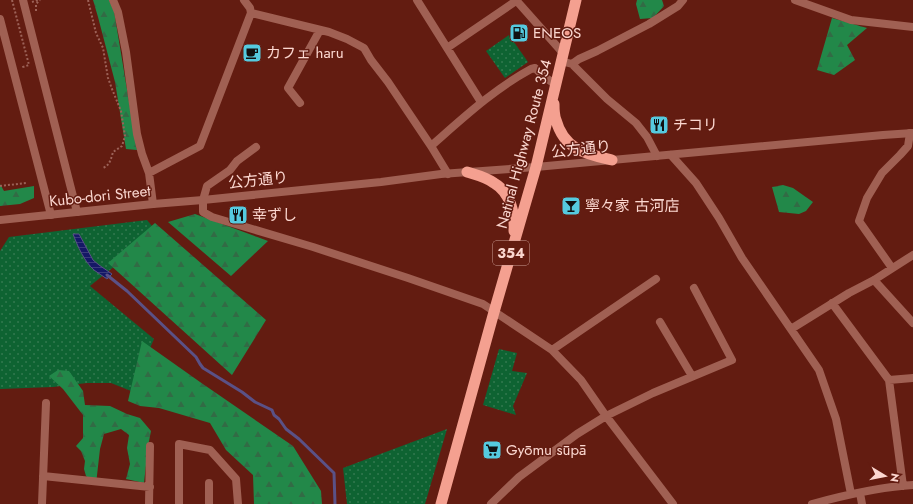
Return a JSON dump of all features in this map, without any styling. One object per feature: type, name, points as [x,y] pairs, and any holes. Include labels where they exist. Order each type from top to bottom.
[{"type":"highway","name":"Natinal Highway Route 354","points":[[441,504],[536,167],[556,85],[565,59],[576,0]]},
{"type":"highway","points":[[553,98],[556,120],[560,131],[567,141],[578,150],[590,155],[612,160]]},
{"type":"highway","points":[[467,172],[496,183],[512,206],[514,221],[513,248]]},
{"type":"street","points":[[23,0],[77,212]]},
{"type":"street","points":[[113,0],[118,12],[126,52],[137,134],[149,173],[153,204]]},
{"type":"street","points":[[149,173],[200,146],[251,13],[250,8],[244,0]]},
{"type":"street","points":[[417,0],[481,102]]},
{"type":"street","points":[[447,48],[516,0],[565,59],[607,99],[636,123],[647,137],[657,156]]},
{"type":"street","points":[[565,59],[580,59],[597,51],[648,24],[678,6],[684,0]]},
{"type":"street","points":[[795,0],[851,20],[913,26]]},
{"type":"street","points":[[251,13],[320,30],[347,39],[364,48],[431,146],[448,174]]},
{"type":"street","points":[[0,19],[51,215]]},
{"type":"street","points":[[300,103],[288,88],[320,30]]},
{"type":"street","points":[[431,146],[481,102],[506,84],[531,69],[535,68],[556,85]]},
{"type":"street","points":[[892,268],[859,221],[867,198],[882,173],[908,146],[912,133]]},
{"type":"street","name":"公方通り","points":[[204,200],[467,172],[912,133]]},
{"type":"street","points":[[256,148],[237,161],[230,170],[206,186],[203,212],[212,217],[314,247],[483,304],[552,350],[581,380],[606,416],[673,504]]},
{"type":"street","points":[[671,155],[696,183],[719,218],[742,258],[819,370],[836,419],[851,494]]},
{"type":"street","name":"Kubo-dori Street","points":[[0,220],[204,200]]},
{"type":"street","points":[[791,329],[913,255]]},
{"type":"street","points":[[552,350],[656,279]]},
{"type":"street","points":[[874,280],[913,323]]},
{"type":"street","points":[[491,504],[519,477],[577,434],[606,416],[653,393],[732,360],[694,288]]},
{"type":"street","points":[[832,303],[889,380],[902,486]]},
{"type":"street","points":[[660,322],[692,376]]},
{"type":"street","points":[[889,380],[913,378]]},
{"type":"street","points":[[42,504],[46,403]]},
{"type":"street","points":[[179,504],[179,444],[210,450],[236,479],[238,504]]},
{"type":"street","points":[[150,446],[150,504]]},
{"type":"street","points":[[43,476],[150,487]]},
{"type":"street","points":[[209,483],[209,504]]},
{"type":"street","points":[[812,504],[851,494],[902,486],[913,486]]},
{"type":"street","points":[[860,493],[862,504]]},
{"type":"path","points":[[12,0],[29,65],[22,67],[24,75]]},
{"type":"path","points":[[88,0],[96,33],[103,48],[108,78],[122,111],[125,136],[122,146],[113,152],[110,163],[103,168]]},
{"type":"path","points":[[0,186],[26,182]]},
{"type":"green space","points":[[93,0],[109,0],[114,11],[137,150],[126,149],[115,82]]},
{"type":"green space","points":[[637,0],[662,0],[664,6],[653,18],[640,19],[636,4]]},
{"type":"green space","points":[[832,18],[867,28],[847,45],[855,60],[834,75],[817,70]]},
{"type":"green space","points":[[509,35],[528,62],[505,78],[486,51]]},
{"type":"green space","points":[[0,184],[4,191],[34,186],[34,198],[20,204],[0,206]]},
{"type":"green space","points":[[783,185],[793,188],[813,202],[806,211],[799,214],[779,212],[772,187]]},
{"type":"green space","points":[[195,214],[268,241],[231,276],[168,222]]},
{"type":"green space","points":[[147,220],[157,232],[90,286],[154,339],[131,391],[111,383],[87,383],[53,387],[0,389],[0,251],[9,237]]},
{"type":"green space","points":[[155,223],[266,320],[232,375],[108,263]]},
{"type":"green space","points":[[142,341],[293,446],[321,491],[322,504],[254,504],[253,475],[226,450],[210,423],[159,408],[140,406],[128,401]]},
{"type":"green space","points":[[499,349],[517,353],[512,371],[527,373],[513,406],[516,415],[483,405]]},
{"type":"green space","points":[[58,370],[69,371],[83,391],[85,405],[110,406],[140,418],[151,431],[144,483],[126,479],[130,464],[127,448],[129,435],[121,429],[104,434],[100,449],[96,484],[86,476],[84,469],[85,461],[81,451],[76,446],[83,438],[83,415],[63,389],[49,376]]},
{"type":"green space","points":[[447,429],[425,504],[347,504],[343,468]]},
{"type":"shaded area","points":[[73,234],[79,234],[93,260],[112,274],[107,279],[94,270],[87,262],[79,249]]},
{"type":"waterway","points":[[107,275],[127,291],[196,357],[203,368],[242,392],[255,402],[272,410],[274,415],[286,429],[299,439],[334,473],[335,504]]},
{"type":"place","name":"ENEOS","points":[[519,33]]},
{"type":"place","name":"カフェ haru","points":[[252,53]]},
{"type":"place","name":"チコリ","points":[[659,125]]},
{"type":"place","name":"寧々家 古河店","points":[[571,206]]},
{"type":"place","name":"幸ずし","points":[[238,215]]},
{"type":"place","name":"Gyōmu sūpā","points":[[492,450]]}]
